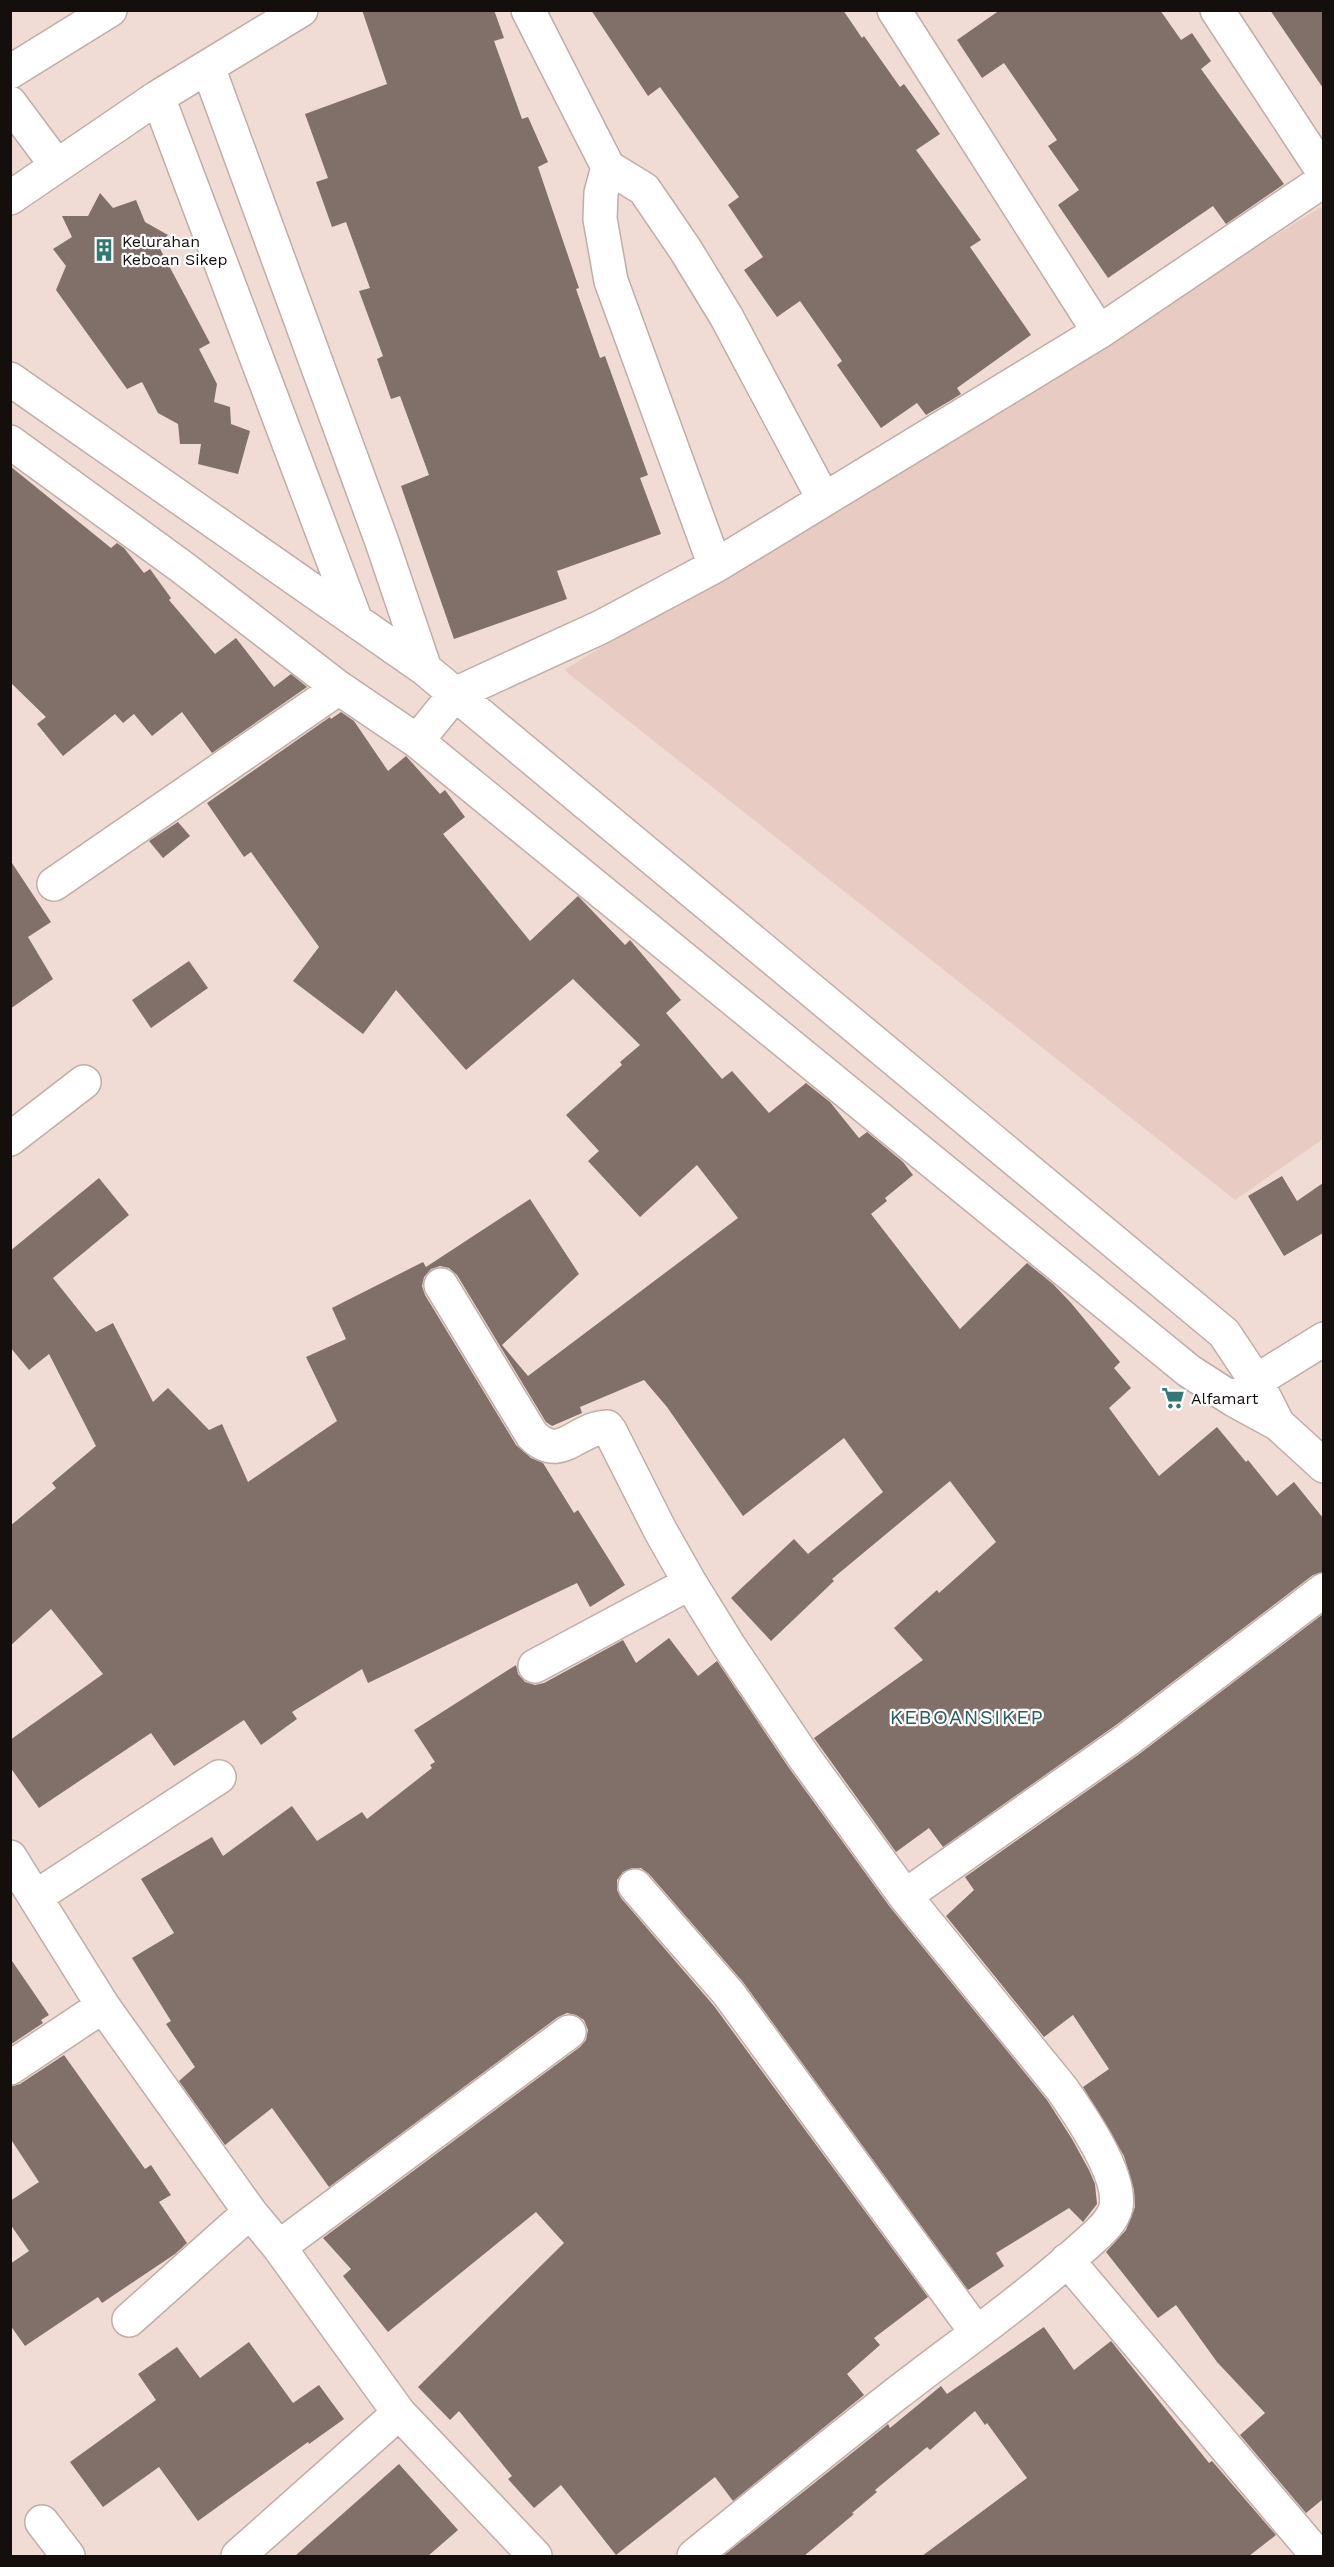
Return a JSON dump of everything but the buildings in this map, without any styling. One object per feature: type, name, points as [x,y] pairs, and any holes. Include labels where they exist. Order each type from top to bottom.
[{"type":"street","points":[[10,72],[110,10]]},
{"type":"street","points":[[10,198],[158,97],[301,10]]},
{"type":"street","points":[[528,10],[608,166],[644,189],[672,230],[726,316],[823,498]]},
{"type":"street","points":[[894,10],[1099,332]]},
{"type":"street","points":[[1217,10],[1323,173]]},
{"type":"street","points":[[208,67],[382,542],[425,669]]},
{"type":"street","points":[[158,97],[356,621]]},
{"type":"street","points":[[10,104],[57,166]]},
{"type":"street","points":[[608,166],[601,193],[600,219],[612,281],[715,566]]},
{"type":"street","points":[[417,741],[455,694],[600,627],[715,566],[823,498],[1099,332],[1323,180]]},
{"type":"street","points":[[10,379],[425,669],[1224,1333],[1245,1391],[1323,1466]]},
{"type":"street","points":[[10,442],[182,567],[339,688],[417,741],[1189,1371],[1245,1391]]},
{"type":"street","points":[[54,884],[339,688]]},
{"type":"street","points":[[10,1138],[84,1082]]},
{"type":"street","points":[[441,1285],[532,1436],[547,1447],[557,1447],[597,1429],[607,1427],[610,1431],[660,1530],[729,1646],[804,1757],[905,1896],[1062,2089],[1084,2120],[1104,2158],[1117,2196],[1110,2221],[1067,2260],[694,2556]]},
{"type":"street","points":[[1245,1391],[1323,1339]]},
{"type":"street","points":[[535,1666],[690,1583]]},
{"type":"street","points":[[905,1896],[1127,1740],[1323,1590]]},
{"type":"street","points":[[37,1896],[219,1777]]},
{"type":"street","points":[[10,1857],[37,1896],[103,2006],[399,2413],[535,2556]]},
{"type":"street","points":[[635,1886],[729,1994],[977,2332]]},
{"type":"street","points":[[10,2068],[103,2006]]},
{"type":"street","points":[[279,2247],[569,2032]]},
{"type":"street","points":[[129,2320],[250,2211]]},
{"type":"street","points":[[1067,2260],[1317,2556]]},
{"type":"street","points":[[238,2556],[399,2413]]},
{"type":"street","points":[[42,2522],[68,2556]]},
{"type":"shaded area","points":[[1323,206],[1323,1139],[1235,1200],[564,670]]},
{"type":"place","name":"Kelurahan Keboan Sikep","points":[[104,250]]},
{"type":"place","name":"Alfamart","points":[[1173,1398]]},
{"type":"district","name":"KEBOANSIKEP","points":[[967,1717]]}]
